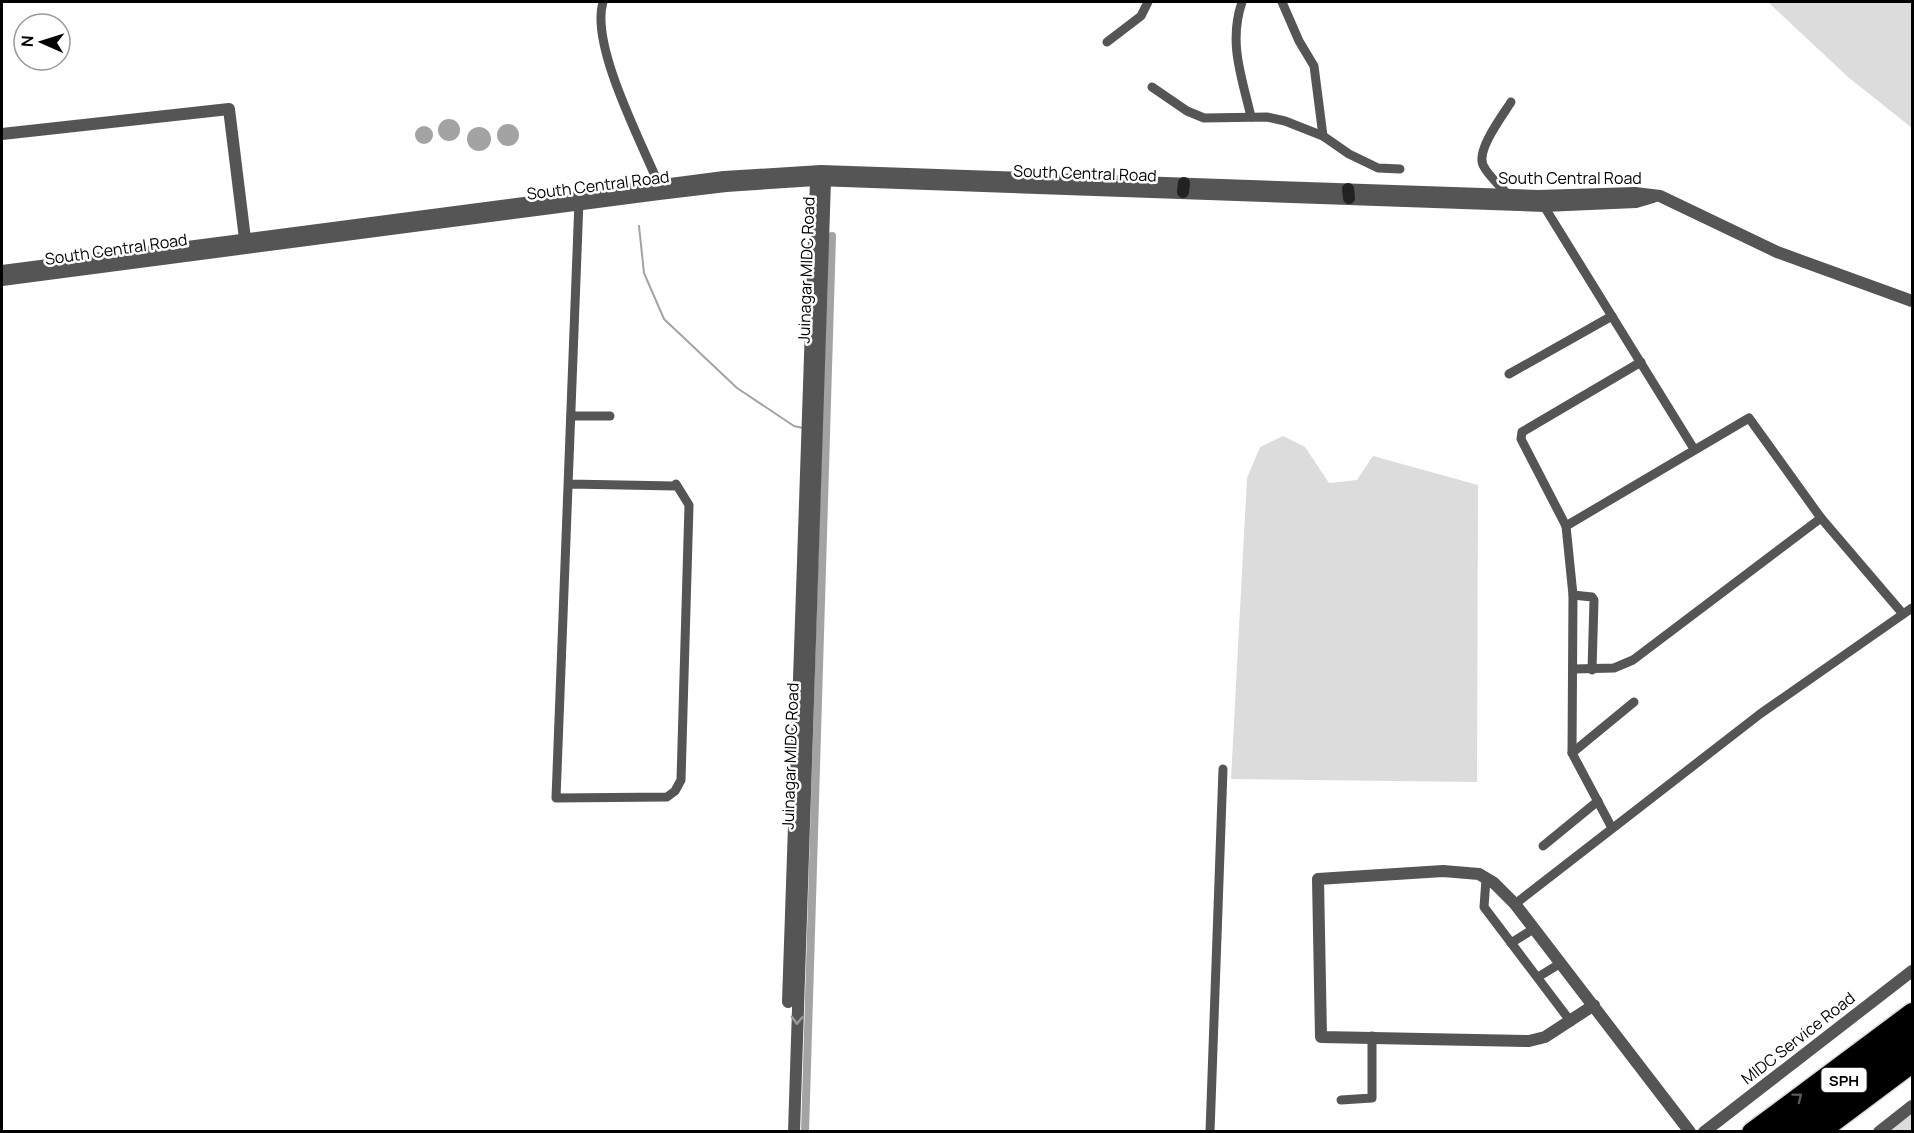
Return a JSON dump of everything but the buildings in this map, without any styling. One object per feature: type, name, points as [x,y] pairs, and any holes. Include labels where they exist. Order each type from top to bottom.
[{"type":"highway","points":[[1751,1131],[1912,1012]]},
{"type":"highway","name":"SPH","points":[[1775,1131],[1912,1029]]},
{"type":"highway","name":"SPH","points":[[1797,1131],[1912,1046]]},
{"type":"highway","points":[[1821,1131],[1912,1064]]},
{"type":"street","points":[[603,2],[599,20],[609,63],[659,189]]},
{"type":"street","points":[[1107,42],[1141,16],[1148,2]]},
{"type":"street","points":[[1242,2],[1235,21],[1235,51],[1251,117]]},
{"type":"street","points":[[1282,2],[1299,41],[1314,66],[1323,136]]},
{"type":"street","points":[[1152,87],[1187,111],[1204,118],[1267,117],[1285,121],[1323,136],[1349,154],[1378,168],[1400,169]]},
{"type":"street","points":[[1507,194],[1482,164],[1482,156],[1484,146],[1511,102]]},
{"type":"street","points":[[2,134],[229,110],[246,244]]},
{"type":"street","name":"South Central Road","points":[[2,280],[246,244],[659,189],[724,177],[820,177],[1541,201],[1635,193],[1660,196],[1777,252],[1912,301]]},
{"type":"street","name":"Juinagar MIDC Road","points":[[794,1131],[796,904],[820,177]]},
{"type":"street","name":"South Central Road","points":[[1348,194],[1507,194],[1541,201]]},
{"type":"street","points":[[569,484],[675,486],[676,483],[689,505],[681,780],[667,797],[556,798],[579,200]]},
{"type":"street","points":[[1541,201],[1694,449]]},
{"type":"street","name":"South Central Road","points":[[2,271],[246,244]]},
{"type":"street","points":[[1509,374],[1612,316]]},
{"type":"street","points":[[1612,828],[1572,753],[1573,596],[1566,526],[1521,439],[1522,432],[1641,362]]},
{"type":"street","points":[[571,416],[610,416]]},
{"type":"street","points":[[1566,526],[1749,418],[1821,518],[1903,614]]},
{"type":"street","points":[[1574,669],[1614,668],[1633,660],[1821,518]]},
{"type":"street","points":[[1573,596],[1592,597],[1594,600],[1592,670]]},
{"type":"street","points":[[1515,903],[1760,714],[1912,608]]},
{"type":"street","points":[[1572,753],[1634,702]]},
{"type":"street","points":[[1210,1131],[1223,769]]},
{"type":"street","points":[[1543,846],[1598,801]]},
{"type":"street","points":[[1594,1005],[1571,1022],[1545,1036],[1529,1041],[1321,1036],[1318,879],[1443,871],[1479,874],[1515,903],[1535,928],[1561,963],[1594,1005],[1690,1131]]},
{"type":"street","points":[[1486,879],[1485,907],[1571,1022]]},
{"type":"street","name":"Juinagar MIDC Road","points":[[788,1002],[796,904]]},
{"type":"street","points":[[1511,943],[1535,928]]},
{"type":"street","points":[[1538,977],[1561,963]]},
{"type":"street","name":"MIDC Service Road","points":[[1704,1131],[1912,971]]},
{"type":"street","points":[[1341,1100],[1372,1098],[1372,1036]]},
{"type":"street","points":[[1879,1131],[1912,1106]]},
{"type":"shaded area","points":[[1768,2],[1912,2],[1912,128],[1848,77]]},
{"type":"shaded area","points":[[449,119],[457,122],[460,130],[457,138],[449,141],[441,138],[438,130],[441,122]]},
{"type":"shaded area","points":[[508,124],[516,127],[519,135],[516,143],[508,146],[500,143],[497,135],[500,127]]},
{"type":"shaded area","points":[[420,126],[428,126],[433,131],[431,142],[420,144],[415,139],[415,131]]},
{"type":"shaded area","points":[[479,127],[484,128],[490,134],[490,144],[484,150],[479,151],[474,150],[468,144],[467,139],[468,134],[474,128]]},
{"type":"shaded area","points":[[1283,436],[1305,447],[1329,483],[1357,480],[1373,456],[1478,485],[1477,782],[1231,779],[1247,478],[1260,447]]},
{"type":"shaded area","points":[[1912,1112],[1912,1131],[1885,1131]]},
{"type":"waterway","points":[[639,226],[644,273],[664,319],[737,388],[794,426],[803,428]]},
{"type":"waterway","points":[[805,1132],[832,236]]},
{"type":"waterway","points":[[821,432],[827,434]]}]
